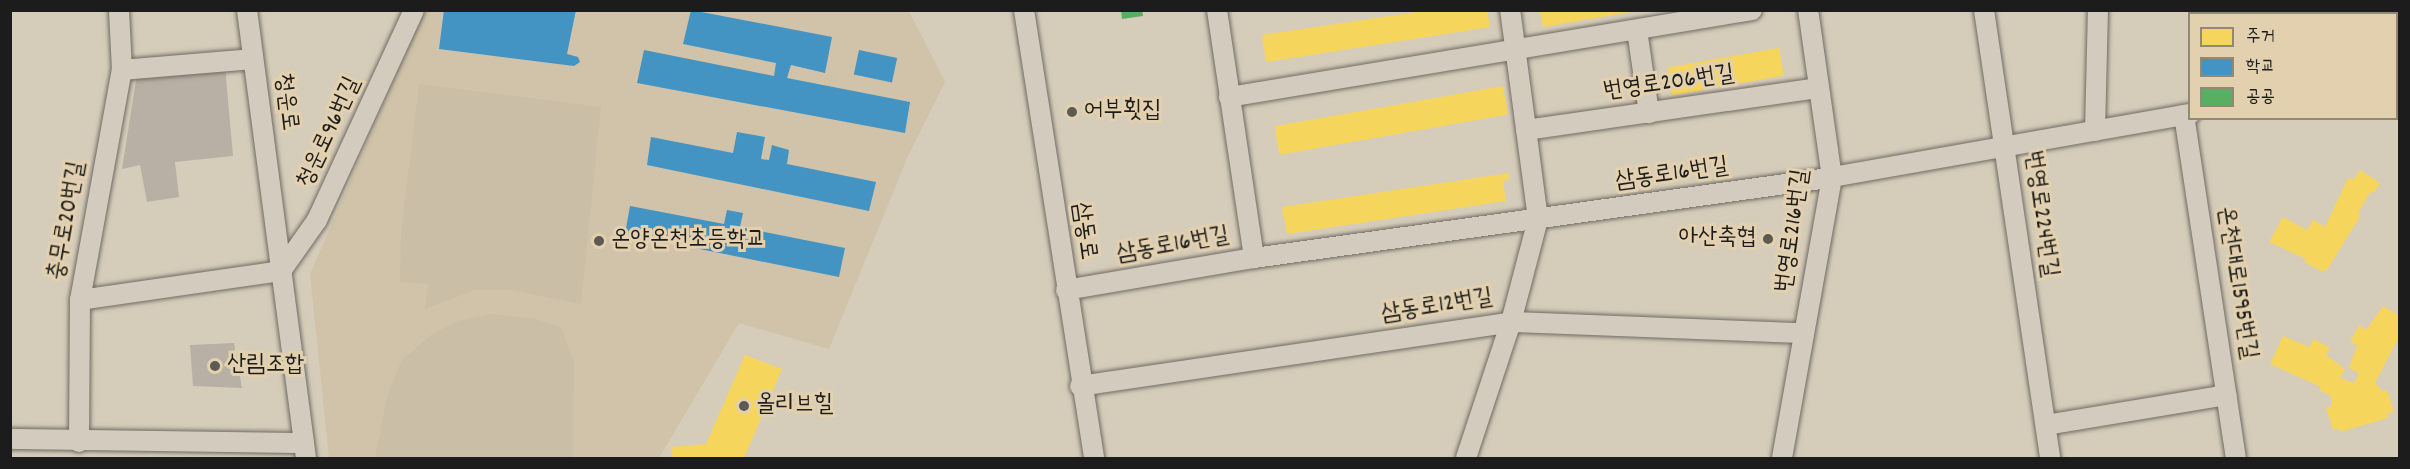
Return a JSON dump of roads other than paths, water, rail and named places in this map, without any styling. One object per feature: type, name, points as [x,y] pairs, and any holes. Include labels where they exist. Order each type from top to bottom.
[{"type":"street","name":"충무로20번길","points":[[79,442],[80,300],[122,70],[119,10]]},
{"type":"street","name":"청운로","points":[[247,10],[305,451]]},
{"type":"street","name":"청운로96번길","points":[[281,271],[317,220],[414,10]]},
{"type":"street","name":"삼동로","points":[[1024,10],[1080,386],[1094,459]]},
{"type":"street","name":"삼동로16번길","points":[[1217,10],[1254,258]]},
{"type":"street","points":[[1466,459],[1511,322],[1538,219],[1509,10]]},
{"type":"street","points":[[1229,97],[1752,10]]},
{"type":"street","name":"번영로216번길","points":[[1782,459],[1832,178],[1808,10]]},
{"type":"street","name":"번영로224번길","points":[[1984,10],[2050,459]]},
{"type":"street","points":[[2096,131],[2098,10]]},
{"type":"street","points":[[2398,10],[2400,17]]},
{"type":"street","points":[[1637,30],[1649,113]]},
{"type":"street","points":[[122,70],[254,59]]},
{"type":"street","name":"번영로206번길","points":[[1526,130],[1819,88]]},
{"type":"street","name":"삼동로16번길","points":[[1066,290],[1254,258],[1832,178],[2187,114]]},
{"type":"street","name":"온천대로1595번길","points":[[2187,114],[2236,459]]},
{"type":"street","points":[[80,300],[281,271]]},
{"type":"street","name":"삼동로12번길","points":[[1080,386],[1511,322],[1804,333]]},
{"type":"street","points":[[2046,425],[2227,395]]},
{"type":"street","points":[[10,439],[305,451]]},
{"type":"place","name":"어부횟집","points":[[1072,112]]},
{"type":"place","name":"아산축협","points":[[1768,239]]},
{"type":"place","name":"온양온천초등학교","points":[[599,241]]},
{"type":"place","name":"산림조합","points":[[215,366]]},
{"type":"place","name":"올리브힐","points":[[744,406]]}]
